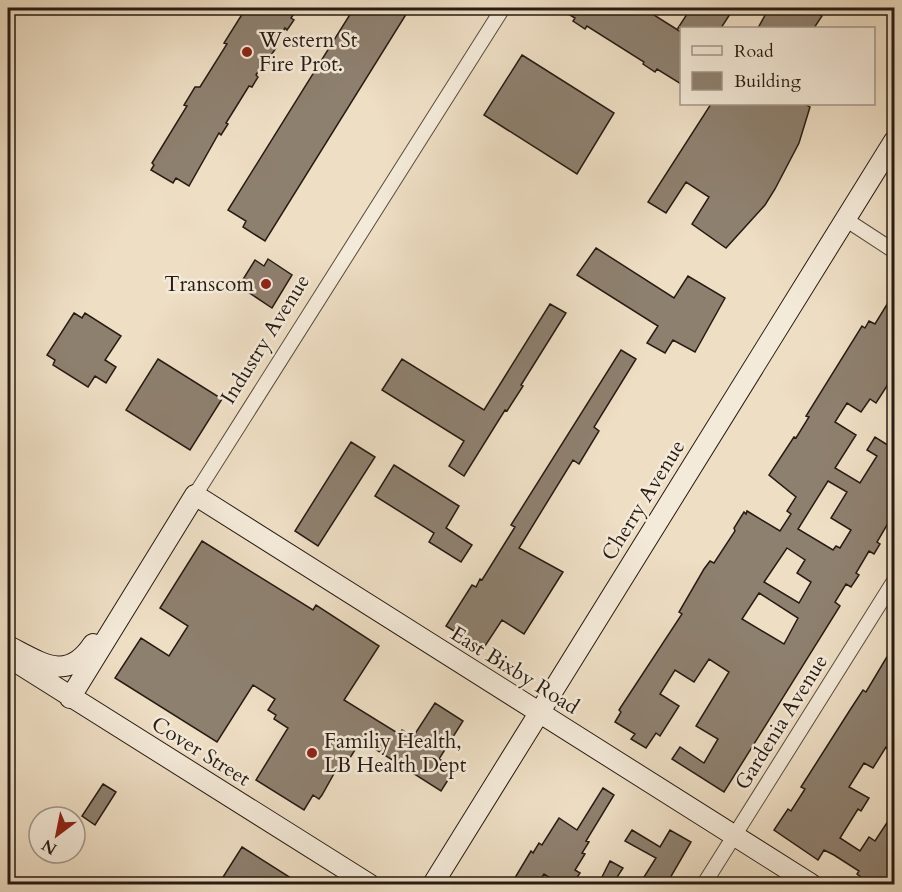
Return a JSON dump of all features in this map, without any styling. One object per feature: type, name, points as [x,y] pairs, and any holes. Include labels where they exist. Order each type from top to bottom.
[{"type":"street","name":"Industry Avenue","points":[[70,698],[195,495],[503,8]]},
{"type":"street","name":"Cherry Avenue","points":[[433,885],[894,141]]},
{"type":"street","points":[[844,219],[894,251]]},
{"type":"street","name":"East Bixby Road","points":[[195,495],[811,885]]},
{"type":"street","name":"Gardenia Avenue","points":[[704,885],[894,581]]},
{"type":"street","points":[[8,645],[52,666],[68,666],[84,658],[115,615],[132,598]]},
{"type":"street","name":"Cover Street","points":[[8,657],[369,885]]},
{"type":"building","points":[[246,8],[298,8],[291,18],[294,20],[287,30],[285,28],[274,46],[276,48],[269,58],[267,57],[256,75],[258,77],[252,87],[249,86],[221,135],[219,133],[189,186],[176,178],[173,183],[151,170],[154,165],[152,163],[187,106],[184,105],[195,87],[200,87]]},
{"type":"building","points":[[354,8],[410,8],[265,241],[243,227],[246,221],[228,210]]},
{"type":"building","points":[[558,8],[643,8],[680,31],[680,83],[657,69],[655,72],[643,64],[644,62],[587,26],[585,29],[573,21],[575,18]]},
{"type":"building","points":[[691,8],[734,8],[722,27],[678,28]]},
{"type":"building","points":[[769,8],[809,8],[822,16],[815,27],[759,27]]},
{"type":"building","points":[[522,55],[614,113],[577,174],[484,115]]},
{"type":"building","points":[[710,105],[807,105],[810,107],[799,143],[775,189],[765,205],[726,248],[692,224],[709,197],[686,182],[666,213],[648,202]]},
{"type":"building","points":[[596,248],[674,298],[688,276],[725,298],[695,352],[673,340],[665,353],[647,343],[658,326],[577,275]]},
{"type":"building","name":"Transcom","points":[[268,259],[292,275],[272,308],[248,292],[251,287],[242,281],[255,260],[264,266]]},
{"type":"building","points":[[894,293],[894,375],[876,403],[870,399],[861,412],[847,403],[835,422],[856,435],[835,468],[860,483],[877,456],[867,450],[875,437],[894,449],[894,513],[877,542],[880,544],[874,554],[869,551],[851,587],[846,584],[835,602],[840,606],[724,792],[672,759],[680,747],[704,763],[718,739],[696,726],[729,672],[709,659],[694,682],[675,670],[660,694],[679,706],[660,736],[656,733],[646,748],[631,739],[635,734],[615,722],[621,712],[619,710],[682,614],[679,612],[704,569],[710,561],[714,563],[735,531],[734,528],[744,512],[746,514],[747,511],[780,531],[791,514],[787,511],[796,497],[769,475],[794,437],[796,438],[809,417],[806,416],[862,326],[865,328],[869,321],[875,324]],"holes":[[[828,481],[847,492],[831,518],[851,530],[840,548],[836,546],[833,550],[798,529]],[[787,548],[805,560],[797,573],[811,582],[799,603],[764,582]],[[759,593],[798,618],[784,644],[742,619]]]},
{"type":"building","points":[[550,304],[566,313],[521,385],[523,386],[507,411],[505,410],[464,476],[449,466],[464,441],[382,390],[402,359],[484,410]]},
{"type":"building","points":[[74,313],[82,318],[85,313],[121,336],[105,360],[116,367],[106,383],[95,376],[88,387],[53,365],[55,360],[47,355]]},
{"type":"building","points":[[621,350],[636,359],[594,427],[599,431],[579,464],[573,460],[519,548],[563,572],[524,634],[502,620],[483,649],[446,626],[472,585],[476,587],[480,579],[482,580],[515,527],[511,525]]},
{"type":"building","points":[[158,359],[222,399],[190,450],[126,410]]},
{"type":"building","points":[[351,442],[375,457],[318,546],[295,531]]},
{"type":"building","points":[[394,465],[459,506],[446,528],[472,545],[461,562],[429,542],[434,533],[375,496]]},
{"type":"building","points":[[202,541],[313,610],[316,605],[379,646],[344,700],[399,734],[402,730],[413,737],[435,703],[463,721],[439,759],[455,769],[441,791],[361,740],[345,766],[340,763],[319,799],[313,795],[304,810],[256,780],[288,728],[274,719],[276,715],[268,710],[275,699],[253,685],[217,742],[115,678],[141,638],[169,656],[188,626],[160,608]]},
{"type":"building","points":[[894,645],[894,752],[886,747],[873,768],[864,763],[849,787],[869,798],[861,811],[858,809],[840,838],[860,851],[869,837],[875,841],[894,812],[894,885],[868,885],[859,879],[861,877],[857,874],[859,871],[834,855],[824,850],[818,860],[774,830],[788,809],[791,811],[805,789],[801,787],[863,690],[866,692]]},
{"type":"building","points":[[103,784],[116,792],[95,825],[87,819],[87,808]]},
{"type":"building","points":[[603,788],[614,795],[586,841],[589,842],[582,853],[585,854],[575,870],[580,873],[572,885],[561,885],[544,874],[537,885],[519,885],[513,881],[531,851],[533,853],[539,843],[542,845],[559,818],[577,830]]},
{"type":"building","points":[[632,830],[660,847],[670,830],[691,842],[666,885],[639,885],[656,858],[625,841]]},
{"type":"building","points":[[242,847],[302,885],[218,885]]},
{"type":"building","points":[[610,861],[623,868],[612,885],[598,885]]},
{"type":"place","name":"Western St Fire Prot.","points":[[247,52]]},
{"type":"place","name":"Transcom","points":[[266,284]]},
{"type":"place","name":"Familiy Health, LB Health Dept","points":[[312,753]]}]
